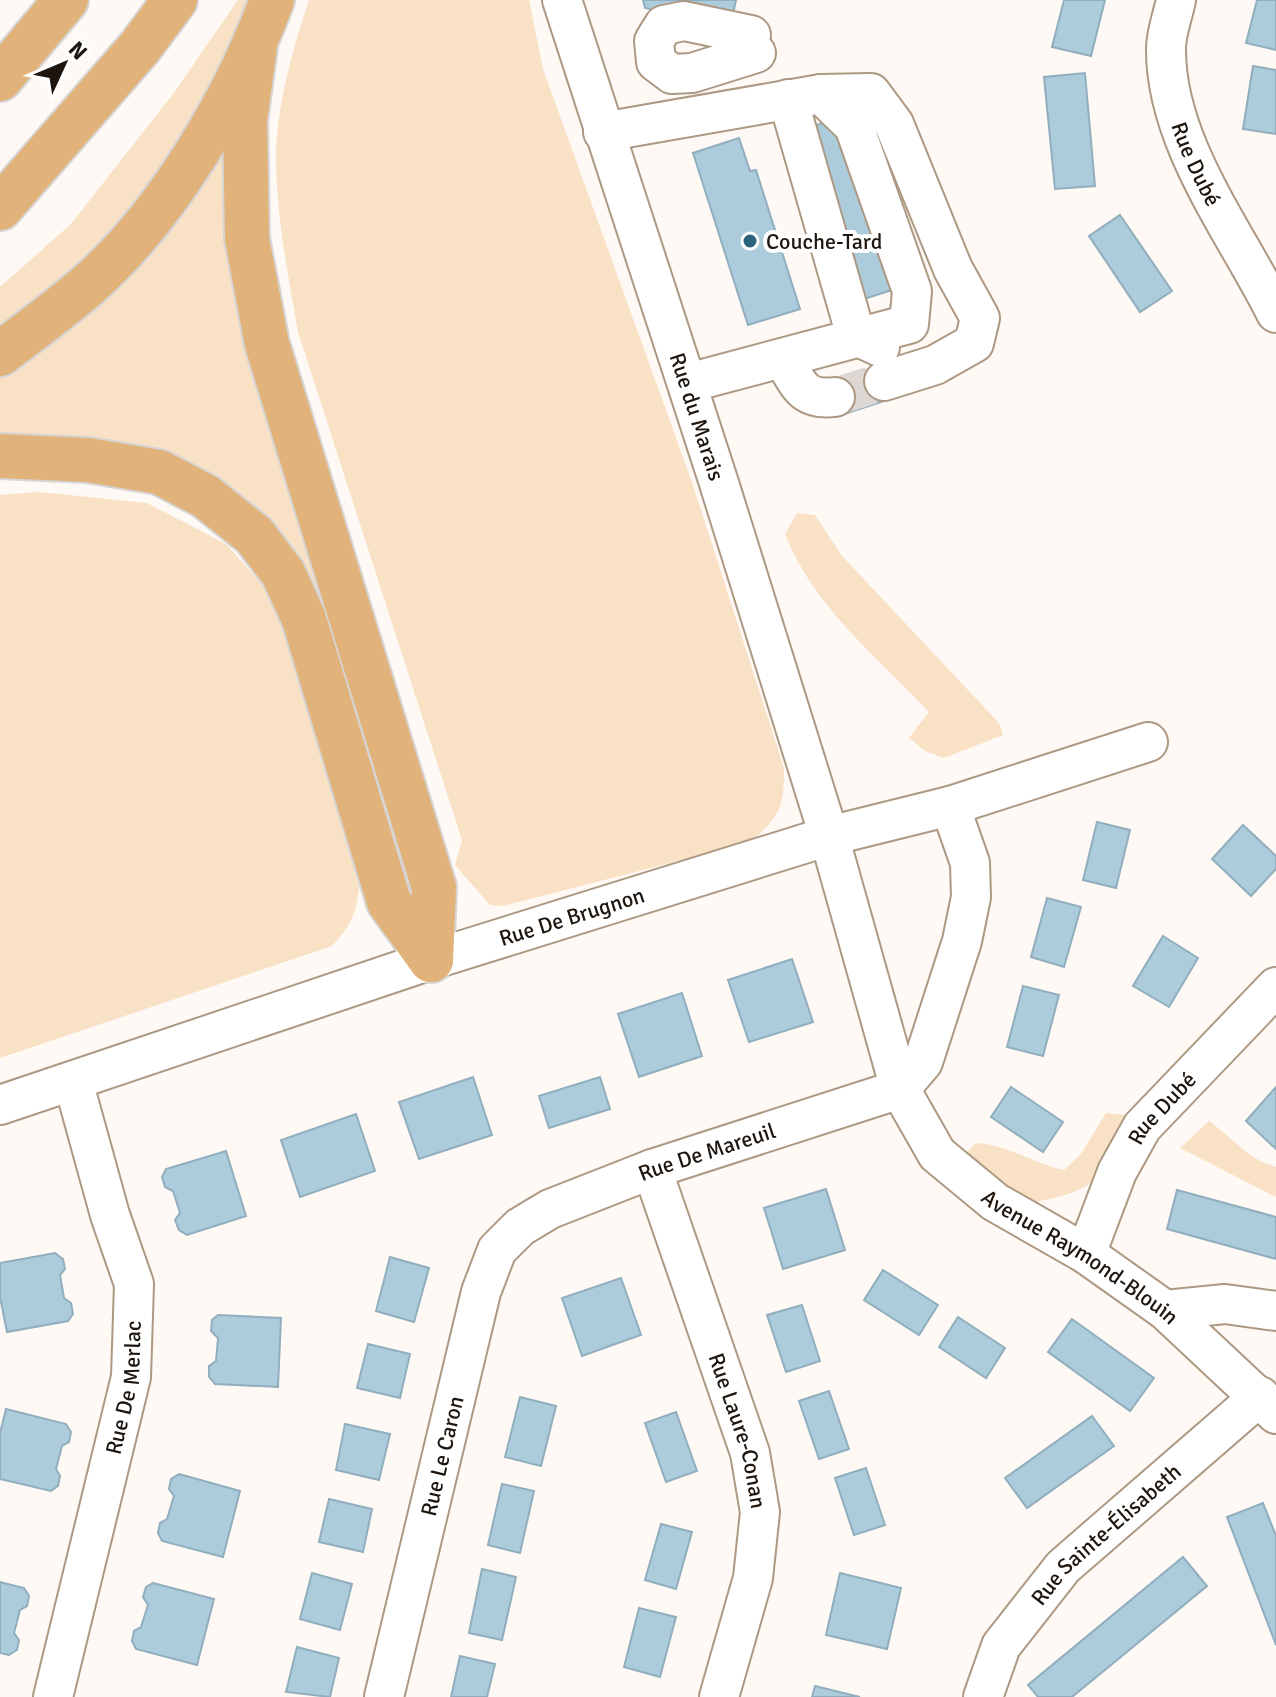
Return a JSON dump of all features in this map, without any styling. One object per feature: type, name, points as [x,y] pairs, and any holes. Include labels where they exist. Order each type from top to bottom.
[{"type":"highway","points":[[0,79],[66,0]]},
{"type":"highway","points":[[0,208],[140,47],[175,0]]},
{"type":"highway","points":[[0,354],[89,284],[162,205],[207,134],[255,46],[272,0]]},
{"type":"highway","points":[[255,46],[245,120],[247,239],[267,344],[434,887],[431,960]]},
{"type":"highway","points":[[0,456],[88,460],[159,472],[205,496],[254,535],[283,573],[304,619],[389,902],[431,960]]},
{"type":"street","name":"Rue du Marais","points":[[562,0],[688,383],[829,836]]},
{"type":"street","name":"Rue Dubé","points":[[1176,0],[1166,46],[1171,99],[1186,147],[1264,262],[1276,313]]},
{"type":"street","points":[[603,132],[804,96],[871,93],[894,124],[953,269],[980,318],[974,343],[935,365],[884,381]]},
{"type":"street","points":[[804,96],[856,336]]},
{"type":"street","points":[[688,383],[909,324],[912,291],[854,126],[804,96]]},
{"type":"street","points":[[856,336],[907,360],[935,365]]},
{"type":"street","points":[[783,359],[807,395],[818,399],[835,397]]},
{"type":"street","name":"Rue De Brugnon","points":[[0,1105],[431,960],[829,836],[950,806],[1148,742]]},
{"type":"street","points":[[900,1089],[923,1062],[962,941],[971,897],[970,863],[950,806]]},
{"type":"street","name":"Avenue Raymond-Blouin","points":[[829,836],[900,1089],[937,1154],[995,1202],[1086,1254],[1165,1310],[1268,1405]]},
{"type":"street","name":"Rue Dubé","points":[[1086,1254],[1117,1172],[1142,1127],[1276,987]]},
{"type":"street","name":"Rue De Merlac","points":[[53,1697],[131,1377],[134,1284],[110,1215],[73,1081]]},
{"type":"street","name":"Rue De Mareuil","points":[[520,1227],[550,1209],[652,1169],[900,1089]]},
{"type":"street","name":"Rue Laure-Conan","points":[[652,1169],[750,1453],[760,1512],[753,1578],[719,1697]]},
{"type":"street","name":"Rue Le Caron","points":[[384,1697],[481,1292],[497,1250],[520,1227]]},
{"type":"street","points":[[1165,1310],[1225,1304],[1276,1311]]},
{"type":"street","name":"Rue Sainte-Élisabeth","points":[[983,1697],[1001,1646],[1063,1567],[1268,1405]]},
{"type":"shaded area","points":[[238,0],[272,0],[168,191],[0,345],[0,287],[71,224],[173,94]]},
{"type":"shaded area","points":[[309,0],[529,0],[543,69],[693,485],[784,768],[783,793],[778,811],[748,843],[503,906],[490,905],[455,865],[462,840],[298,332],[290,288],[278,200],[277,136],[287,76]]},
{"type":"shaded area","points":[[211,146],[225,150],[417,897],[407,877],[312,596],[162,453],[82,436],[0,437],[0,367]]},
{"type":"shaded area","points":[[39,492],[147,503],[226,544],[268,591],[310,684],[359,888],[351,920],[332,946],[0,1058],[0,495]]},
{"type":"shaded area","points":[[797,513],[815,515],[842,556],[999,723],[1003,735],[944,758],[925,751],[909,738],[929,712],[848,629],[812,584],[785,534]]},
{"type":"shaded area","points":[[1106,1113],[1124,1115],[1130,1124],[1103,1171],[1083,1188],[1069,1194],[1030,1203],[960,1159],[976,1143],[988,1144],[1064,1170],[1081,1154]]},
{"type":"shaded area","points":[[1209,1121],[1248,1153],[1276,1167],[1276,1197],[1180,1148]]},
{"type":"building","points":[[643,0],[736,0],[730,28],[645,8]]},
{"type":"building","points":[[1064,0],[1105,0],[1091,56],[1052,47]]},
{"type":"building","points":[[1257,0],[1276,0],[1276,50],[1246,43]]},
{"type":"building","points":[[1253,66],[1276,70],[1276,134],[1243,129]]},
{"type":"building","points":[[1085,73],[1095,186],[1055,189],[1044,77]]},
{"type":"building","points":[[839,117],[895,289],[864,299],[808,128]]},
{"type":"building","points":[[739,138],[750,171],[756,170],[800,309],[748,325],[693,153]]},
{"type":"building","points":[[1120,215],[1172,291],[1140,312],[1089,236]]},
{"type":"building","points":[[880,367],[890,399],[841,415],[831,382]]},
{"type":"building","points":[[1097,822],[1130,830],[1116,888],[1083,880]]},
{"type":"building","points":[[1243,825],[1276,856],[1276,869],[1251,896],[1212,859]]},
{"type":"building","points":[[1047,898],[1081,907],[1064,967],[1031,957]]},
{"type":"building","points":[[1163,936],[1198,958],[1169,1007],[1133,986]]},
{"type":"building","points":[[792,959],[813,1022],[749,1042],[728,980]]},
{"type":"building","points":[[1023,986],[1059,995],[1043,1056],[1007,1047]]},
{"type":"building","points":[[682,993],[702,1056],[639,1077],[618,1014]]},
{"type":"building","points":[[473,1077],[492,1135],[419,1159],[399,1102]]},
{"type":"building","points":[[600,1077],[610,1109],[549,1128],[539,1096]]},
{"type":"building","points":[[1011,1087],[1063,1122],[1043,1152],[991,1117]]},
{"type":"building","points":[[1276,1087],[1276,1149],[1246,1121]]},
{"type":"building","points":[[356,1114],[375,1171],[300,1197],[281,1140]]},
{"type":"building","points":[[226,1151],[246,1216],[187,1235],[179,1230],[175,1220],[180,1213],[173,1191],[165,1187],[162,1177],[166,1169]]},
{"type":"building","points":[[826,1189],[845,1250],[783,1269],[764,1208]]},
{"type":"building","points":[[1177,1190],[1276,1217],[1276,1259],[1167,1229]]},
{"type":"building","points":[[55,1253],[63,1259],[65,1269],[60,1275],[64,1298],[71,1303],[73,1314],[68,1321],[7,1332],[0,1297],[0,1263]]},
{"type":"building","points":[[390,1257],[429,1268],[414,1322],[376,1311]]},
{"type":"building","points":[[883,1270],[938,1305],[919,1335],[864,1300]]},
{"type":"building","points":[[621,1278],[641,1335],[582,1356],[562,1298]]},
{"type":"building","points":[[802,1305],[820,1361],[786,1372],[767,1315]]},
{"type":"building","points":[[218,1315],[281,1318],[278,1387],[215,1384],[209,1377],[209,1366],[216,1361],[218,1338],[211,1331],[212,1320]]},
{"type":"building","points":[[958,1317],[1005,1348],[986,1378],[939,1347]]},
{"type":"building","points":[[1072,1319],[1154,1378],[1130,1411],[1048,1352]]},
{"type":"building","points":[[368,1344],[410,1354],[400,1398],[357,1388]]},
{"type":"building","points":[[829,1391],[849,1449],[819,1459],[799,1401]]},
{"type":"building","points":[[520,1397],[556,1406],[541,1466],[505,1457]]},
{"type":"building","points":[[6,1409],[66,1424],[71,1432],[69,1442],[62,1446],[56,1469],[60,1476],[58,1486],[51,1491],[0,1479],[0,1433]]},
{"type":"building","points":[[676,1412],[697,1471],[666,1482],[645,1423]]},
{"type":"building","points":[[1092,1416],[1114,1446],[1027,1508],[1005,1478]]},
{"type":"building","points":[[345,1424],[390,1434],[379,1480],[336,1470]]},
{"type":"building","points":[[866,1468],[885,1525],[854,1535],[835,1478]]},
{"type":"building","points":[[179,1474],[240,1491],[223,1557],[162,1541],[158,1533],[160,1523],[167,1519],[174,1496],[169,1489],[171,1479]]},
{"type":"building","points":[[502,1484],[534,1491],[520,1553],[488,1545]]},
{"type":"building","points":[[329,1499],[372,1509],[363,1552],[319,1542]]},
{"type":"building","points":[[1263,1503],[1276,1536],[1276,1645],[1227,1517]]},
{"type":"building","points":[[661,1524],[692,1532],[676,1589],[645,1580]]},
{"type":"building","points":[[1183,1557],[1207,1586],[1072,1697],[1038,1697],[1028,1685]]},
{"type":"building","points":[[482,1569],[516,1577],[502,1640],[469,1633]]},
{"type":"building","points":[[312,1573],[352,1584],[340,1630],[300,1619]]},
{"type":"building","points":[[840,1573],[901,1588],[887,1649],[826,1635]]},
{"type":"building","points":[[0,1582],[24,1588],[29,1596],[27,1606],[20,1610],[14,1633],[19,1640],[17,1650],[9,1655],[0,1653]]},
{"type":"building","points":[[153,1583],[214,1599],[197,1665],[136,1649],[132,1641],[134,1631],[141,1627],[148,1605],[143,1597],[146,1587]]},
{"type":"building","points":[[639,1608],[676,1617],[660,1677],[624,1667]]},
{"type":"building","points":[[297,1647],[339,1658],[330,1697],[286,1692]]},
{"type":"building","points":[[460,1656],[495,1664],[487,1697],[451,1697]]},
{"type":"building","points":[[815,1686],[860,1697],[812,1697]]},
{"type":"tunnel","points":[[835,397],[884,381]]},
{"type":"place","name":"Couche-Tard","points":[[750,241]]}]
